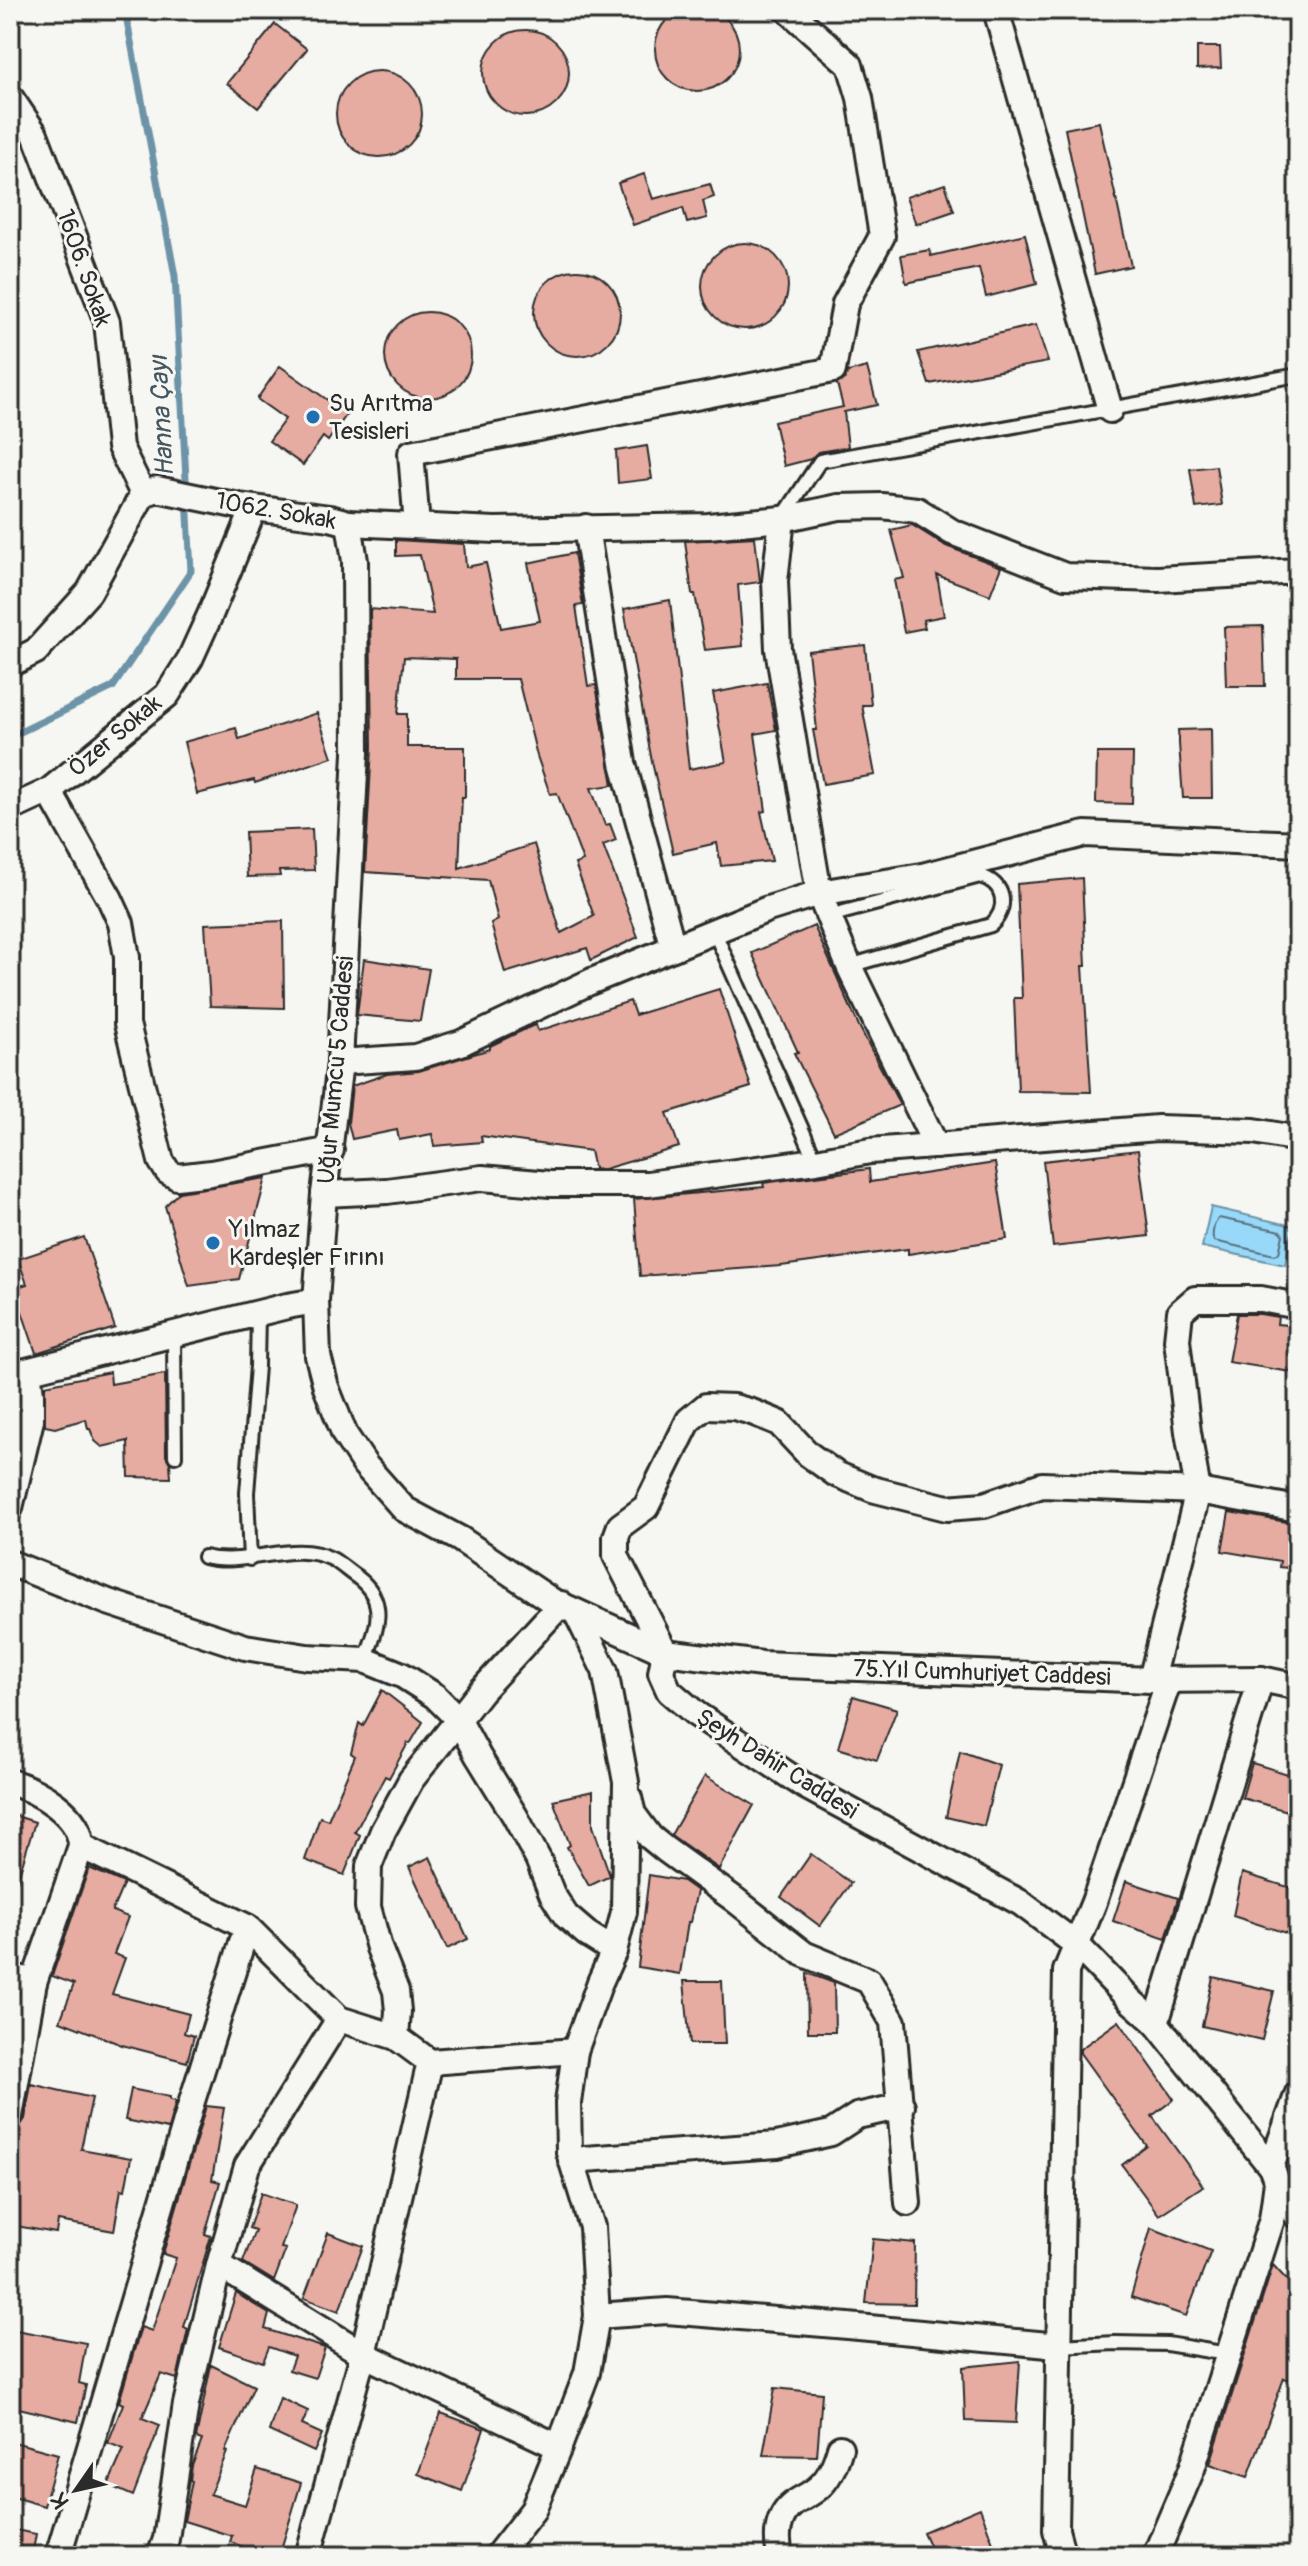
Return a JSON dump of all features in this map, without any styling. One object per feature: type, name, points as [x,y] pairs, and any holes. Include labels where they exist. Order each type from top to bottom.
[{"type":"street","points":[[417,526],[411,453],[833,370],[845,304],[882,236],[860,98],[850,65],[788,10]]},
{"type":"street","points":[[996,10],[1110,410]]},
{"type":"street","name":"1606. Sokak","points":[[10,97],[35,134],[107,322],[120,447],[150,492]]},
{"type":"street","points":[[10,664],[36,651],[89,592],[150,492]]},
{"type":"street","name":"1062. Sokak","points":[[150,492],[349,523],[495,530],[708,526],[782,519],[861,505],[917,510],[952,532],[1065,576],[1158,579],[1298,571]]},
{"type":"street","name":"Özer Sokak","points":[[10,809],[49,791],[167,695],[190,659],[210,615],[247,507]]},
{"type":"street","points":[[782,519],[775,581],[778,649],[819,893],[849,966],[936,1146]]},
{"type":"street","name":"Uğur Mumcu 5 Caddesi","points":[[316,1301],[324,1194],[340,1062],[356,753],[355,561],[349,523]]},
{"type":"street","points":[[586,527],[623,763],[673,948]]},
{"type":"street","points":[[49,791],[121,923],[127,957],[127,1024],[161,1161],[168,1172],[177,1177],[211,1173],[331,1150]]},
{"type":"street","points":[[340,1062],[415,1057],[461,1043],[592,981],[768,909],[819,893],[922,876],[1085,834],[1298,844]]},
{"type":"street","points":[[324,1194],[387,1191],[482,1178],[550,1184],[648,1184],[870,1151],[1158,1128],[1254,1131],[1298,1139]]},
{"type":"street","points":[[1063,2556],[1056,2530],[1066,1971],[1094,1902],[1160,1680],[1198,1491],[1177,1340],[1180,1312],[1195,1299],[1261,1299],[1298,1306]]},
{"type":"street","points":[[10,1508],[31,1420],[31,1394],[19,1373],[316,1301],[318,1356],[326,1387],[345,1435],[365,1465],[404,1509],[460,1539],[568,1608],[665,1652]]},
{"type":"street","points":[[665,1652],[616,1556],[616,1537],[620,1526],[646,1507],[689,1420],[706,1406],[734,1407],[766,1417],[779,1423],[808,1454],[836,1474],[872,1489],[947,1508],[984,1505],[1042,1485],[1198,1491],[1298,1509]]},
{"type":"street","points":[[10,1563],[108,1602],[245,1647],[307,1657],[365,1660],[402,1675],[435,1696],[458,1719],[515,1816],[552,1894],[566,1916],[614,1951]]},
{"type":"street","points":[[396,2037],[396,1991],[379,1948],[368,1907],[369,1866],[383,1831],[411,1780],[481,1691],[568,1608]]},
{"type":"street","points":[[568,1608],[605,1671],[633,1814],[650,1837],[804,1954],[869,1981],[893,2022],[908,2203]]},
{"type":"street","name":"75.Yıl Cumhuriyet Caddesi","points":[[665,1652],[762,1664],[1160,1680],[1261,1679],[1298,1687]]},
{"type":"street","name":"Şeyh Dahir Caddesi","points":[[665,1652],[661,1673],[669,1691],[696,1714],[805,1786],[1021,1903],[1077,1945],[1156,2023],[1274,2175],[1298,2217]]},
{"type":"street","points":[[1156,2023],[1261,1679]]},
{"type":"street","points":[[10,1782],[61,1810],[81,1838],[81,1846],[34,1982],[10,2116]]},
{"type":"street","points":[[497,2556],[533,2510],[587,2373],[597,2316],[592,2227],[569,2152],[568,2103],[575,2051],[614,1951],[624,1912],[626,1782]]},
{"type":"street","points":[[81,1846],[247,1927],[339,2019],[396,2037],[430,2062],[575,2051]]},
{"type":"street","points":[[58,2556],[187,2115],[247,1927]]},
{"type":"street","points":[[10,1976],[34,1982]]},
{"type":"street","points":[[160,2556],[166,2539],[186,2404],[219,2265],[247,2166],[339,2019]]},
{"type":"street","points":[[308,2556],[363,2354],[430,2062]]},
{"type":"street","points":[[1155,2556],[1192,2469],[1272,2219],[1274,2175],[1298,2093]]},
{"type":"street","points":[[571,2160],[777,2145],[831,2133],[857,2116],[902,2106]]},
{"type":"street","points":[[219,2265],[363,2354],[559,2447]]},
{"type":"street","points":[[597,2316],[667,2311],[1059,2346]]},
{"type":"street","points":[[781,2556],[777,2540],[784,2513],[821,2487],[840,2448]]},
{"type":"lane","points":[[782,519],[820,461],[1298,375]]},
{"type":"lane","points":[[829,916],[980,876],[999,889],[1003,904],[991,925],[849,966]]},
{"type":"lane","points":[[714,931],[816,1161]]},
{"type":"lane","points":[[250,1559],[247,1493],[258,1314]]},
{"type":"lane","points":[[174,1335],[175,1456]]},
{"type":"lane","points":[[204,1557],[250,1559],[289,1552],[310,1552],[333,1559],[367,1584],[379,1610],[365,1660]]},
{"type":"lane","points":[[1059,2346],[1167,2344],[1228,2354]]},
{"type":"water","points":[[1211,1207],[1293,1226],[1285,1265],[1202,1247]]},
{"type":"building","points":[[689,7],[705,7],[721,14],[732,25],[739,49],[736,65],[727,79],[705,91],[689,91],[673,84],[662,73],[655,57],[655,41],[662,25],[673,14]]},
{"type":"building","points":[[275,24],[307,49],[258,108],[227,83]]},
{"type":"building","points":[[526,30],[550,37],[562,49],[569,73],[562,97],[550,109],[526,116],[502,109],[490,97],[483,73],[490,49],[502,37]]},
{"type":"building","points":[[1197,47],[1220,47],[1221,68],[1197,69]]},
{"type":"building","points":[[379,71],[403,78],[415,90],[422,114],[415,138],[403,150],[379,157],[355,150],[343,138],[336,114],[343,90],[355,78]]},
{"type":"building","points":[[1099,122],[1131,266],[1095,274],[1065,129]]},
{"type":"building","points":[[644,174],[653,199],[710,184],[714,197],[703,201],[707,218],[687,223],[683,208],[633,225],[618,183]]},
{"type":"building","points":[[945,184],[954,211],[916,224],[906,197]]},
{"type":"building","points":[[1025,234],[1037,284],[986,297],[979,268],[906,283],[901,255],[930,250],[931,256]]},
{"type":"building","points":[[745,243],[769,250],[781,262],[788,286],[781,310],[769,322],[745,329],[721,322],[709,310],[702,286],[709,262],[721,250]]},
{"type":"building","points":[[577,270],[601,277],[613,289],[620,313],[613,337],[601,349],[577,356],[553,349],[541,337],[534,313],[541,289],[553,277]]},
{"type":"building","points":[[428,312],[452,319],[464,331],[471,355],[464,379],[452,391],[428,398],[404,391],[392,379],[385,355],[392,331],[404,319]]},
{"type":"building","points":[[1036,325],[1048,362],[929,384],[918,352]]},
{"type":"building","name":"Su Arıtma Tesisleri","points":[[280,366],[347,414],[328,441],[323,437],[303,465],[269,441],[285,419],[257,399]]},
{"type":"building","points":[[867,367],[877,405],[844,412],[848,447],[818,452],[811,459],[784,466],[774,422],[843,407],[837,384],[844,380],[848,372]]},
{"type":"building","points":[[647,446],[652,479],[618,483],[616,451]]},
{"type":"building","points":[[1216,466],[1222,505],[1196,508],[1190,469]]},
{"type":"building","points":[[912,525],[946,546],[1001,567],[990,595],[937,575],[944,616],[923,620],[925,628],[904,632],[894,580],[904,578],[891,530]]},
{"type":"building","points":[[755,537],[760,582],[738,585],[743,646],[705,650],[695,594],[692,594],[685,541]]},
{"type":"building","points":[[396,540],[464,544],[466,567],[486,563],[501,628],[540,621],[528,563],[574,553],[583,605],[576,606],[588,686],[596,685],[613,785],[591,788],[605,825],[610,824],[616,840],[603,845],[638,937],[591,960],[587,948],[505,973],[491,924],[498,920],[488,880],[365,872],[372,747],[370,609],[433,614],[420,555],[396,556]],"holes":[[[404,657],[456,659],[456,679],[518,679],[550,794],[557,793],[583,861],[575,864],[594,916],[561,933],[534,844],[459,868],[462,797],[465,797],[465,747],[407,747],[407,714],[398,714]]]},
{"type":"building","points":[[670,600],[689,769],[726,762],[713,693],[767,683],[776,730],[755,734],[766,811],[761,812],[772,861],[721,866],[717,843],[673,853],[652,762],[624,609]]},
{"type":"building","points":[[1263,626],[1265,686],[1226,686],[1224,627]]},
{"type":"building","points":[[865,645],[871,705],[862,705],[875,775],[823,784],[813,730],[817,730],[808,651]]},
{"type":"building","points":[[317,713],[332,757],[255,783],[254,780],[197,794],[184,742],[236,728],[239,739]]},
{"type":"building","points":[[1211,729],[1212,798],[1183,798],[1178,730]]},
{"type":"building","points":[[1097,753],[1133,753],[1132,804],[1096,803]]},
{"type":"building","points":[[312,829],[314,870],[279,871],[280,876],[247,877],[245,832]]},
{"type":"building","points":[[1082,878],[1086,966],[1083,966],[1091,1092],[1018,1091],[1014,998],[1022,998],[1017,884]]},
{"type":"building","points":[[283,921],[284,1008],[210,1006],[205,924]]},
{"type":"building","points":[[814,926],[859,1026],[900,1105],[834,1133],[794,1053],[798,1052],[752,953]]},
{"type":"building","points":[[364,959],[429,969],[420,1021],[357,1015]]},
{"type":"building","points":[[719,989],[751,1087],[667,1113],[679,1147],[604,1169],[594,1169],[590,1151],[481,1136],[482,1142],[434,1146],[432,1134],[399,1140],[397,1130],[352,1139],[348,1123],[352,1086],[387,1074],[419,1071],[490,1049],[490,1046],[532,1026],[536,1025],[538,1031],[630,1001],[635,1015]]},
{"type":"building","points":[[1138,1150],[1149,1236],[1053,1247],[1043,1161]]},
{"type":"building","points":[[995,1163],[1007,1239],[908,1254],[908,1249],[781,1266],[640,1276],[634,1199],[764,1187],[763,1183],[869,1169],[870,1182]]},
{"type":"building","name":"Yılmaz Kardeşler Fırını","points":[[266,1178],[239,1279],[189,1286],[165,1206],[179,1192]]},
{"type":"building","points":[[84,1237],[115,1328],[36,1353],[14,1288],[27,1284],[18,1259]]},
{"type":"building","points":[[1237,1314],[1278,1317],[1277,1324],[1298,1326],[1298,1373],[1228,1362]]},
{"type":"building","points":[[110,1372],[111,1384],[165,1374],[166,1456],[171,1478],[129,1477],[128,1441],[102,1447],[88,1429],[86,1419],[55,1428],[45,1426],[45,1385]]},
{"type":"building","points":[[1229,1512],[1298,1524],[1298,1569],[1279,1567],[1280,1561],[1222,1551]]},
{"type":"building","points":[[382,1690],[423,1722],[389,1778],[385,1776],[355,1832],[360,1835],[344,1875],[305,1860],[320,1817],[328,1820],[355,1756],[351,1753],[359,1723],[363,1726]]},
{"type":"building","points":[[853,1696],[897,1709],[877,1760],[838,1748]]},
{"type":"building","points":[[960,1751],[999,1765],[984,1826],[946,1817]]},
{"type":"building","points":[[1252,1763],[1298,1777],[1298,1814],[1242,1798]]},
{"type":"building","points":[[705,1776],[754,1805],[719,1869],[671,1835]]},
{"type":"building","points":[[593,1791],[593,1826],[610,1876],[589,1886],[567,1847],[570,1845],[553,1800]]},
{"type":"building","points":[[10,1814],[35,1822],[15,1888],[10,1887]]},
{"type":"building","points":[[811,1854],[851,1883],[820,1926],[781,1897]]},
{"type":"building","points":[[430,1857],[468,1939],[447,1949],[409,1867]]},
{"type":"building","points":[[89,1868],[124,1883],[112,1911],[128,1917],[114,1954],[125,1958],[112,1994],[189,2014],[184,2033],[194,2036],[187,2062],[122,2045],[60,2021],[74,1984],[52,1976]]},
{"type":"building","points":[[1242,1873],[1298,1890],[1298,1927],[1295,1936],[1233,1916]]},
{"type":"building","points":[[649,1875],[683,1881],[697,1891],[688,1922],[680,1974],[638,1967]]},
{"type":"building","points":[[1126,1881],[1178,1898],[1166,1939],[1113,1921]]},
{"type":"building","points":[[807,1973],[834,1983],[835,2032],[808,2032]]},
{"type":"building","points":[[1213,1977],[1274,1991],[1262,2040],[1202,2026]]},
{"type":"building","points":[[684,1981],[722,1981],[725,2044],[690,2044]]},
{"type":"building","points":[[1119,2021],[1174,2099],[1152,2116],[1203,2186],[1159,2215],[1122,2165],[1147,2146],[1080,2053],[1080,2049]]},
{"type":"building","points":[[31,2084],[92,2098],[81,2149],[131,2158],[125,2190],[121,2189],[114,2231],[58,2221],[56,2233],[10,2225],[10,2179],[19,2127],[25,2119]]},
{"type":"building","points":[[131,2089],[176,2101],[168,2129],[125,2120]]},
{"type":"building","points":[[206,2106],[224,2108],[212,2180],[220,2182],[205,2234],[211,2236],[184,2327],[188,2329],[177,2379],[161,2374],[142,2418],[160,2425],[133,2496],[108,2485],[124,2449],[108,2443],[123,2404],[119,2402],[141,2327],[152,2331],[176,2258],[163,2254]]},
{"type":"building","points":[[261,2193],[296,2205],[281,2248],[286,2249],[274,2281],[243,2262],[255,2230],[249,2228]]},
{"type":"building","points":[[1151,2228],[1211,2251],[1186,2316],[1131,2297]]},
{"type":"building","points":[[328,2233],[363,2246],[339,2311],[304,2298]]},
{"type":"building","points":[[873,2239],[915,2243],[914,2304],[866,2303]]},
{"type":"building","points":[[1273,2265],[1298,2292],[1298,2382],[1284,2378],[1248,2477],[1210,2464]]},
{"type":"building","points":[[236,2293],[269,2314],[265,2329],[325,2348],[315,2378],[289,2370],[294,2356],[269,2347],[263,2362],[219,2347]]},
{"type":"building","points":[[10,2329],[86,2343],[79,2383],[86,2385],[78,2422],[10,2406]]},
{"type":"building","points":[[1020,2361],[1016,2423],[965,2421],[963,2367]]},
{"type":"building","points":[[211,2365],[254,2386],[210,2494],[245,2505],[257,2469],[301,2483],[279,2556],[268,2556],[230,2542],[232,2536],[184,2521],[192,2466],[202,2440],[196,2438]]},
{"type":"building","points":[[775,2388],[822,2393],[817,2456],[763,2455]]},
{"type":"building","points":[[280,2398],[308,2411],[302,2425],[322,2434],[314,2452],[269,2431]]},
{"type":"building","points":[[441,2413],[484,2429],[462,2491],[418,2474]]},
{"type":"building","points":[[10,2441],[58,2454],[44,2506],[10,2496]]},
{"type":"building","points":[[980,2508],[998,2556],[934,2556],[923,2532]]},
{"type":"building","points":[[10,2529],[36,2534],[32,2556],[10,2554]]},
{"type":"waterway","name":"Hanna Çayı","points":[[10,737],[113,687],[191,571],[175,276],[125,10]]},
{"type":"place","name":"Su Arıtma Tesisleri","points":[[313,417]]},
{"type":"place","name":"Yılmaz Kardeşler Fırını","points":[[213,1243]]}]
